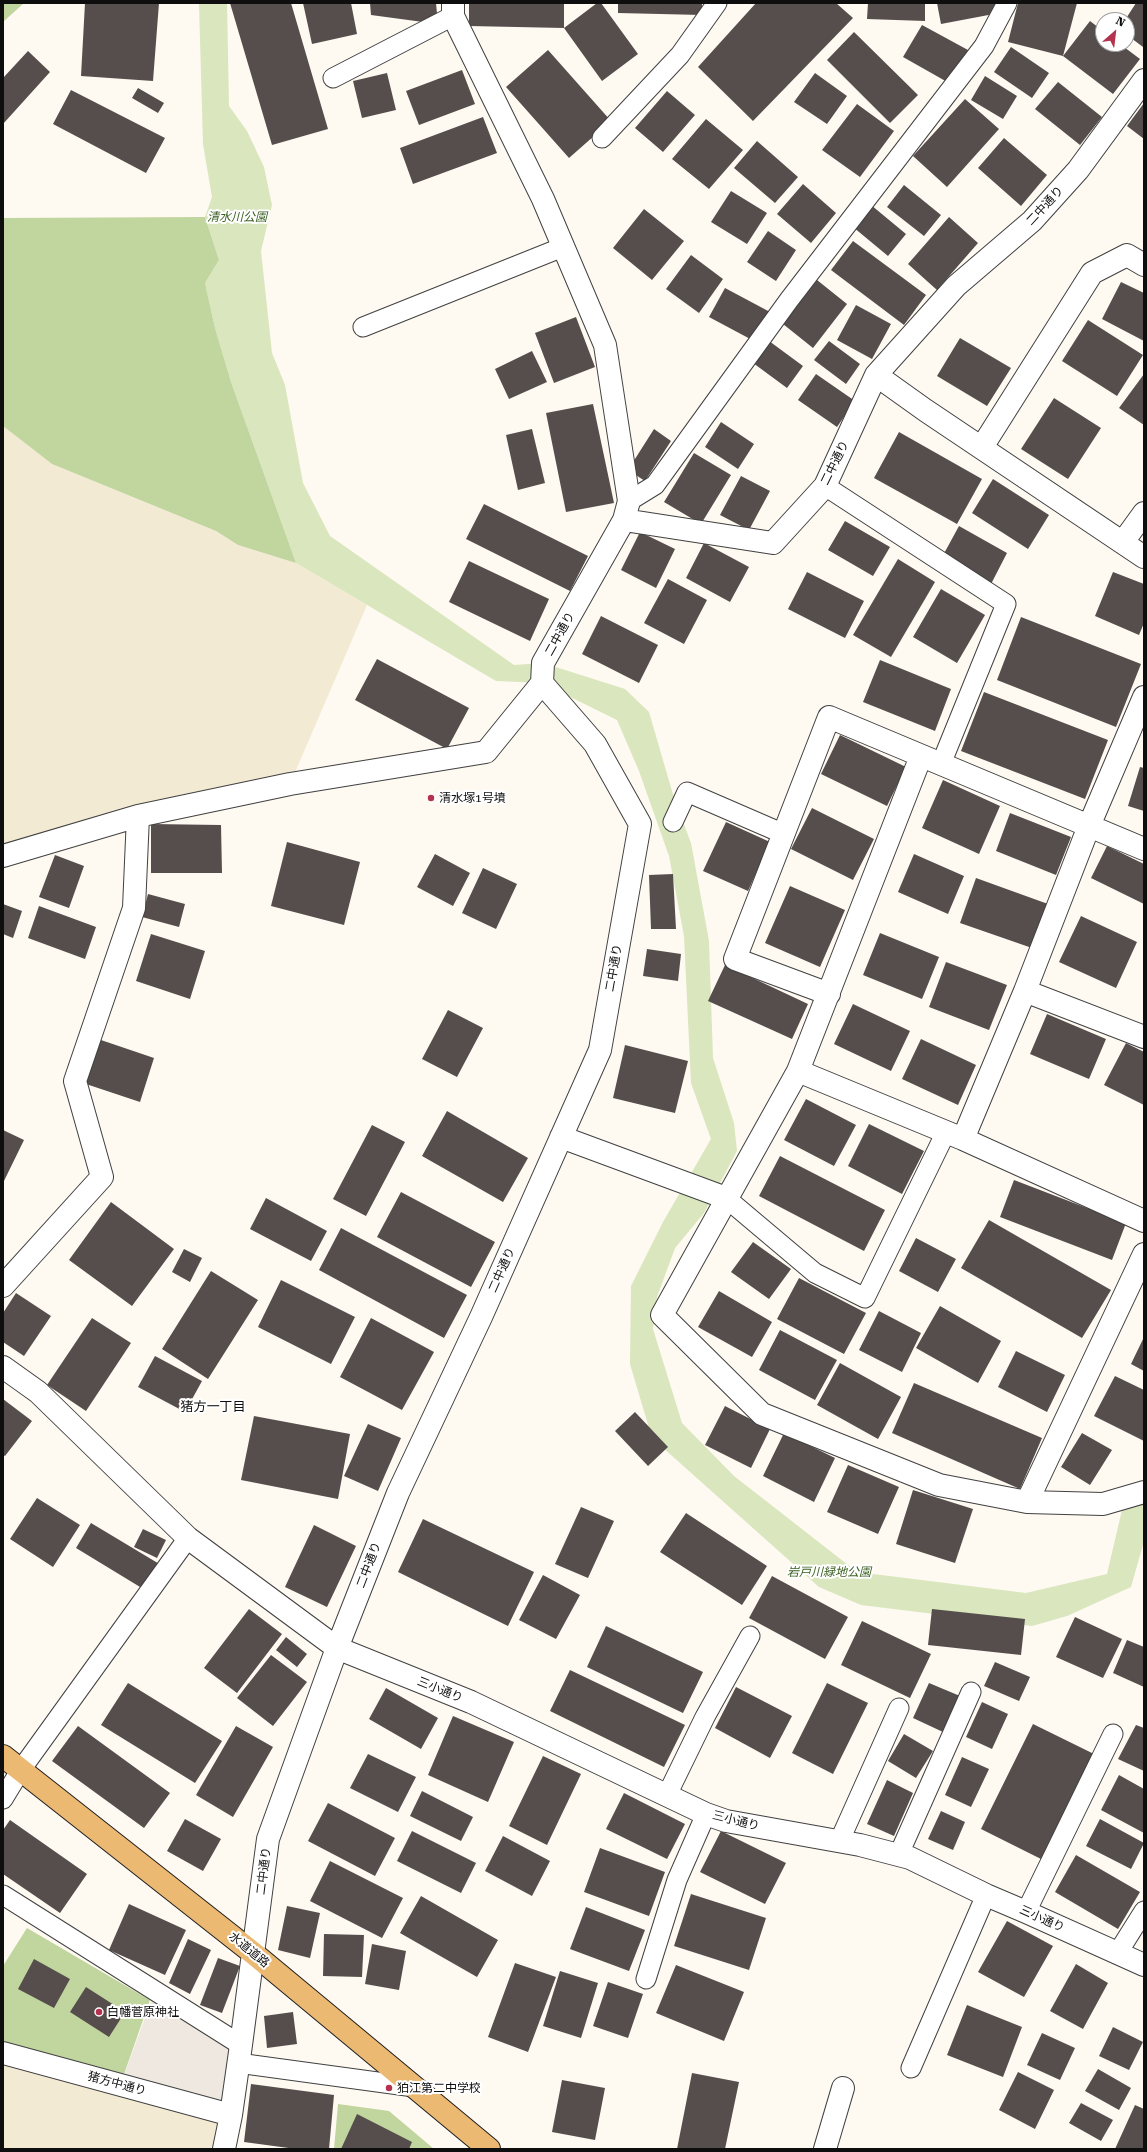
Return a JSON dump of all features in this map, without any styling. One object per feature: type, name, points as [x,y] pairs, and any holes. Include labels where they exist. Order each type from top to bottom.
[{"type":"main road","name":"水道道路","points":[[3,1756],[20,1771],[254,1953],[489,2149]]},
{"type":"street","points":[[453,10],[543,199],[605,345],[627,510]]},
{"type":"street","name":"二中通り","points":[[224,2149],[231,2115],[240,2054],[268,1839],[337,1648],[398,1493],[481,1317],[600,1050],[640,824],[595,744],[542,683],[543,663],[627,510],[773,543],[825,486],[876,375],[956,286],[1032,221],[1042,210],[1078,170],[1144,80]]},
{"type":"street","points":[[982,447],[1092,273],[1127,255],[1144,266]]},
{"type":"street","points":[[876,375],[925,410],[1144,556]]},
{"type":"street","points":[[1123,542],[1144,513]]},
{"type":"street","points":[[3,856],[138,816],[290,784],[486,752],[542,683]]},
{"type":"street","points":[[955,1136],[1025,991],[1089,826],[1144,697]]},
{"type":"street","points":[[829,994],[735,959],[829,718],[1144,849]]},
{"type":"street","points":[[921,756],[798,1071],[662,1315],[762,1414],[938,1485],[1027,1502],[1103,1504],[1144,1492]]},
{"type":"street","points":[[3,1286],[102,1177],[75,1081],[134,908],[138,816]]},
{"type":"street","points":[[1025,991],[1144,1037]]},
{"type":"street","points":[[798,1071],[955,1136],[1144,1221]]},
{"type":"street","points":[[561,1137],[726,1198]]},
{"type":"street","points":[[1027,1502],[1144,1254]]},
{"type":"street","name":"三小通り","points":[[3,1367],[38,1392],[188,1538],[337,1648],[471,1702],[706,1814],[726,1821],[899,1854],[986,1895],[1144,1965]]},
{"type":"street","name":"猪方中通り","points":[[3,2053],[231,2115]]},
{"type":"street","points":[[825,2149],[843,2088]]},
{"type":"lane","points":[[602,138],[680,55],[717,3]]},
{"type":"lane","points":[[627,510],[655,484],[789,300],[961,78],[984,46],[1007,3]]},
{"type":"lane","points":[[333,78],[453,10]]},
{"type":"lane","points":[[363,327],[563,246]]},
{"type":"lane","points":[[825,486],[1006,604],[941,764]]},
{"type":"lane","points":[[673,822],[687,792],[784,834]]},
{"type":"lane","points":[[726,1198],[815,1273],[865,1298],[955,1136]]},
{"type":"lane","points":[[3,1799],[20,1771],[188,1538]]},
{"type":"lane","points":[[667,1795],[705,1717],[750,1636]]},
{"type":"lane","points":[[899,1854],[971,1692]]},
{"type":"lane","points":[[839,1842],[899,1708]]},
{"type":"lane","points":[[1026,1912],[1113,1734]]},
{"type":"lane","points":[[646,1979],[677,1880],[706,1814]]},
{"type":"lane","points":[[3,1895],[240,2054],[414,2087]]},
{"type":"lane","points":[[911,2068],[986,1895]]},
{"type":"lane","points":[[1118,1954],[1144,1911]]},
{"type":"shaded area","points":[[3,426],[52,464],[216,531],[238,545],[296,563],[367,605],[290,784],[3,856]]},
{"type":"shaded area","points":[[155,1991],[241,2045],[231,2115],[122,2080]]},
{"type":"shaded area","points":[[3,2059],[221,2118],[217,2149],[3,2149]]},
{"type":"green space","points":[[3,3],[24,3],[3,22]]},
{"type":"green space","points":[[199,3],[227,3],[229,106],[247,131],[264,167],[272,205],[261,251],[272,353],[285,385],[303,483],[330,536],[514,665],[543,663],[625,689],[649,712],[674,798],[691,843],[709,941],[713,1058],[734,1123],[737,1151],[704,1213],[675,1248],[657,1297],[653,1329],[682,1423],[734,1476],[857,1572],[1026,1593],[1107,1574],[1125,1497],[1144,1492],[1144,1541],[1131,1587],[1067,1616],[1032,1626],[861,1605],[819,1587],[652,1438],[630,1364],[631,1286],[663,1222],[711,1139],[691,1083],[684,936],[669,856],[639,771],[617,720],[542,683],[496,681],[296,563],[231,382],[215,328],[205,283],[219,260],[205,217],[212,197],[203,144]]},
{"type":"green space","points":[[205,217],[219,260],[205,283],[215,328],[231,382],[296,563],[238,545],[216,531],[52,464],[3,426],[3,218]]},
{"type":"green space","points":[[27,1928],[150,2000],[122,2080],[3,2048],[3,1966]]},
{"type":"green space","points":[[338,2104],[389,2111],[434,2149],[334,2149]]},
{"type":"building","points":[[85,3],[159,3],[153,81],[81,76]]},
{"type":"building","points":[[230,3],[291,3],[328,129],[272,145]]},
{"type":"building","points":[[303,3],[351,3],[357,34],[312,44]]},
{"type":"building","points":[[370,3],[436,3],[438,24],[371,15]]},
{"type":"building","points":[[469,3],[564,3],[564,28],[469,26]]},
{"type":"building","points":[[597,3],[601,3],[638,54],[602,81],[564,28]]},
{"type":"building","points":[[618,3],[702,3],[702,15],[618,13]]},
{"type":"building","points":[[756,3],[836,3],[853,18],[753,121],[698,67]]},
{"type":"building","points":[[868,3],[925,3],[925,21],[867,19]]},
{"type":"building","points":[[937,3],[998,3],[999,13],[941,24]]},
{"type":"building","points":[[1018,3],[1077,3],[1063,56],[1008,42]]},
{"type":"building","points":[[1136,3],[1144,3],[1143,47],[1135,41],[1135,12],[1130,12]]},
{"type":"building","points":[[1090,21],[1095,25],[1095,52],[1131,52],[1140,59],[1113,94],[1063,56]]},
{"type":"building","points":[[922,25],[968,50],[949,83],[903,57]]},
{"type":"building","points":[[854,32],[918,95],[890,123],[827,60]]},
{"type":"building","points":[[1011,47],[1049,73],[1032,98],[994,72]]},
{"type":"building","points":[[548,50],[611,121],[569,158],[506,87]]},
{"type":"building","points":[[28,51],[50,72],[3,124],[3,78]]},
{"type":"building","points":[[462,70],[475,104],[419,125],[406,91]]},
{"type":"building","points":[[387,73],[396,110],[362,118],[353,81]]},
{"type":"building","points":[[815,73],[847,96],[827,124],[794,102]]},
{"type":"building","points":[[985,76],[1017,96],[1003,119],[971,100]]},
{"type":"building","points":[[1058,82],[1102,117],[1080,145],[1035,109]]},
{"type":"building","points":[[138,88],[164,103],[158,113],[132,98]]},
{"type":"building","points":[[71,90],[165,138],[146,173],[53,124]]},
{"type":"building","points":[[667,91],[695,115],[663,152],[635,128]]},
{"type":"building","points":[[965,99],[999,129],[947,187],[913,156]]},
{"type":"building","points":[[1144,103],[1144,139],[1127,126]]},
{"type":"building","points":[[857,104],[894,131],[860,177],[822,150]]},
{"type":"building","points":[[483,117],[497,153],[413,184],[400,148]]},
{"type":"building","points":[[706,119],[743,150],[709,189],[672,159]]},
{"type":"building","points":[[1004,138],[1047,175],[1021,206],[978,168]]},
{"type":"building","points":[[757,141],[798,177],[775,203],[734,168]]},
{"type":"building","points":[[803,184],[836,213],[811,243],[777,214]]},
{"type":"building","points":[[904,185],[941,215],[924,236],[887,207]]},
{"type":"building","points":[[731,191],[767,213],[747,244],[711,222]]},
{"type":"building","points":[[871,205],[906,234],[888,256],[853,227]]},
{"type":"building","points":[[644,209],[684,241],[652,280],[613,248]]},
{"type":"building","points":[[949,217],[978,243],[937,290],[908,264]]},
{"type":"building","points":[[768,231],[796,250],[776,281],[747,262]]},
{"type":"building","points":[[853,241],[926,295],[904,325],[831,270]]},
{"type":"building","points":[[691,255],[723,279],[699,313],[666,289]]},
{"type":"building","points":[[817,280],[847,304],[813,348],[783,324]]},
{"type":"building","points":[[1121,282],[1144,293],[1144,341],[1102,319]]},
{"type":"building","points":[[725,288],[770,312],[754,341],[709,317]]},
{"type":"building","points":[[856,305],[891,324],[872,359],[837,340]]},
{"type":"building","points":[[576,317],[595,367],[554,383],[535,333]]},
{"type":"building","points":[[1088,320],[1143,355],[1117,396],[1062,361]]},
{"type":"building","points":[[765,338],[803,366],[787,388],[749,360]]},
{"type":"building","points":[[960,338],[1011,368],[987,406],[937,376]]},
{"type":"building","points":[[829,341],[860,364],[846,384],[814,360]]},
{"type":"building","points":[[532,351],[547,382],[509,399],[495,369]]},
{"type":"building","points":[[816,374],[855,401],[837,427],[798,400]]},
{"type":"building","points":[[1144,374],[1144,425],[1119,408]]},
{"type":"building","points":[[1054,398],[1101,428],[1068,479],[1021,449]]},
{"type":"building","points":[[593,404],[614,503],[566,512],[546,413]]},
{"type":"building","points":[[721,422],[754,444],[738,469],[705,447]]},
{"type":"building","points":[[532,429],[545,483],[518,490],[506,435]]},
{"type":"building","points":[[654,429],[671,441],[645,481],[628,470]]},
{"type":"building","points":[[899,432],[982,479],[957,524],[874,478]]},
{"type":"building","points":[[694,453],[731,475],[701,524],[664,502]]},
{"type":"building","points":[[741,476],[770,491],[749,530],[720,515]]},
{"type":"building","points":[[993,479],[1049,515],[1028,549],[972,513]]},
{"type":"building","points":[[484,504],[588,556],[570,591],[466,539]]},
{"type":"building","points":[[845,521],[890,547],[873,576],[828,550]]},
{"type":"building","points":[[959,526],[1007,553],[990,586],[941,559]]},
{"type":"building","points":[[640,532],[675,549],[656,588],[621,570]]},
{"type":"building","points":[[704,543],[749,567],[730,602],[686,578]]},
{"type":"building","points":[[898,559],[935,582],[891,657],[853,635]]},
{"type":"building","points":[[469,561],[549,599],[530,641],[449,602]]},
{"type":"building","points":[[807,572],[864,601],[845,638],[788,609]]},
{"type":"building","points":[[1113,572],[1144,584],[1144,623],[1139,635],[1095,616]]},
{"type":"building","points":[[668,579],[707,600],[684,644],[644,623]]},
{"type":"building","points":[[941,589],[985,615],[957,663],[913,637]]},
{"type":"building","points":[[601,616],[658,645],[639,683],[582,654]]},
{"type":"building","points":[[1021,617],[1141,664],[1116,727],[997,680]]},
{"type":"building","points":[[377,659],[469,708],[447,749],[355,700]]},
{"type":"building","points":[[880,660],[951,689],[935,731],[863,702]]},
{"type":"building","points":[[984,692],[1108,740],[1085,799],[961,751]]},
{"type":"building","points":[[840,735],[906,767],[887,806],[821,774]]},
{"type":"building","points":[[1140,767],[1144,768],[1144,811],[1128,806]]},
{"type":"building","points":[[943,780],[1000,806],[979,854],[922,828]]},
{"type":"building","points":[[812,808],[874,839],[853,880],[791,849]]},
{"type":"building","points":[[1010,813],[1071,837],[1056,875],[996,851]]},
{"type":"building","points":[[726,822],[770,842],[748,891],[703,871]]},
{"type":"building","points":[[151,824],[221,825],[222,873],[151,873]]},
{"type":"building","points":[[287,842],[360,862],[344,925],[271,906]]},
{"type":"building","points":[[1107,846],[1144,864],[1144,904],[1091,878]]},
{"type":"building","points":[[435,854],[470,873],[453,906],[417,887]]},
{"type":"building","points":[[914,854],[964,876],[948,914],[898,892]]},
{"type":"building","points":[[55,855],[84,866],[69,908],[39,897]]},
{"type":"building","points":[[483,868],[517,884],[496,929],[462,913]]},
{"type":"building","points":[[673,874],[676,929],[651,929],[649,875]]},
{"type":"building","points":[[976,878],[1048,904],[1032,948],[960,923]]},
{"type":"building","points":[[790,886],[845,910],[820,967],[765,943]]},
{"type":"building","points":[[148,894],[185,904],[179,927],[142,917]]},
{"type":"building","points":[[3,904],[22,911],[13,938],[3,934]]},
{"type":"building","points":[[39,906],[96,927],[85,959],[28,938]]},
{"type":"building","points":[[1081,916],[1137,942],[1116,988],[1059,962]]},
{"type":"building","points":[[880,933],[939,957],[922,999],[863,975]]},
{"type":"building","points":[[151,934],[205,951],[190,999],[136,981]]},
{"type":"building","points":[[647,949],[681,954],[678,981],[643,976]]},
{"type":"building","points":[[946,962],[1007,985],[989,1030],[929,1007]]},
{"type":"building","points":[[725,965],[808,1004],[792,1039],[708,1001]]},
{"type":"building","points":[[853,1004],[910,1031],[891,1071],[834,1044]]},
{"type":"building","points":[[448,1010],[483,1028],[457,1077],[422,1059]]},
{"type":"building","points":[[1047,1014],[1106,1039],[1089,1079],[1030,1054]]},
{"type":"building","points":[[98,1039],[154,1058],[140,1102],[83,1083]]},
{"type":"building","points":[[921,1039],[976,1065],[958,1105],[902,1079]]},
{"type":"building","points":[[1126,1043],[1144,1052],[1144,1105],[1104,1085]]},
{"type":"building","points":[[625,1045],[688,1061],[675,1113],[613,1098]]},
{"type":"building","points":[[806,1099],[856,1125],[834,1166],[784,1140]]},
{"type":"building","points":[[447,1111],[528,1158],[503,1202],[422,1156]]},
{"type":"building","points":[[869,1124],[924,1151],[902,1194],[848,1166]]},
{"type":"building","points":[[372,1125],[405,1142],[366,1216],[333,1199]]},
{"type":"building","points":[[3,1130],[24,1140],[3,1183]]},
{"type":"building","points":[[780,1156],[885,1210],[864,1251],[759,1196]]},
{"type":"building","points":[[1014,1180],[1126,1223],[1112,1260],[1000,1217]]},
{"type":"building","points":[[401,1192],[495,1242],[471,1287],[377,1237]]},
{"type":"building","points":[[266,1198],[327,1231],[311,1261],[250,1229]]},
{"type":"building","points":[[111,1202],[174,1249],[132,1306],[69,1260]]},
{"type":"building","points":[[989,1220],[1111,1290],[1082,1338],[961,1268]]},
{"type":"building","points":[[341,1228],[467,1295],[444,1338],[319,1270]]},
{"type":"building","points":[[916,1238],[956,1259],[938,1292],[899,1271]]},
{"type":"building","points":[[753,1242],[791,1269],[769,1299],[731,1272]]},
{"type":"building","points":[[184,1249],[202,1258],[190,1282],[172,1272]]},
{"type":"building","points":[[211,1271],[258,1300],[208,1379],[162,1349]]},
{"type":"building","points":[[799,1278],[866,1313],[844,1354],[777,1319]]},
{"type":"building","points":[[281,1280],[355,1317],[331,1364],[258,1327]]},
{"type":"building","points":[[719,1291],[772,1322],[752,1357],[698,1327]]},
{"type":"building","points":[[16,1293],[51,1316],[24,1356],[3,1342],[3,1313]]},
{"type":"building","points":[[940,1306],[1001,1341],[978,1383],[916,1348]]},
{"type":"building","points":[[879,1311],[921,1333],[902,1372],[859,1350]]},
{"type":"building","points":[[92,1318],[131,1343],[86,1411],[47,1385]]},
{"type":"building","points":[[371,1318],[434,1352],[402,1410],[340,1377]]},
{"type":"building","points":[[780,1330],[837,1360],[815,1400],[759,1370]]},
{"type":"building","points":[[1144,1337],[1144,1371],[1131,1364]]},
{"type":"building","points":[[1016,1351],[1065,1375],[1047,1412],[998,1387]]},
{"type":"building","points":[[155,1356],[202,1381],[185,1412],[138,1387]]},
{"type":"building","points":[[840,1363],[901,1397],[878,1439],[817,1405]]},
{"type":"building","points":[[1115,1376],[1144,1390],[1144,1441],[1094,1416]]},
{"type":"building","points":[[914,1383],[1042,1438],[1020,1489],[892,1433]]},
{"type":"building","points":[[3,1399],[32,1421],[5,1456],[3,1455]]},
{"type":"building","points":[[725,1406],[770,1429],[751,1468],[705,1445]]},
{"type":"building","points":[[635,1412],[668,1447],[648,1466],[615,1431]]},
{"type":"building","points":[[254,1416],[350,1434],[338,1499],[241,1480]]},
{"type":"building","points":[[368,1424],[401,1438],[378,1491],[344,1476]]},
{"type":"building","points":[[784,1433],[835,1458],[814,1502],[763,1476]]},
{"type":"building","points":[[1082,1433],[1112,1450],[1090,1485],[1061,1467]]},
{"type":"building","points":[[848,1465],[899,1487],[878,1534],[827,1512]]},
{"type":"building","points":[[913,1490],[973,1509],[955,1563],[896,1544]]},
{"type":"building","points":[[37,1498],[80,1525],[53,1567],[10,1539]]},
{"type":"building","points":[[581,1507],[614,1521],[588,1578],[555,1564]]},
{"type":"building","points":[[686,1513],[767,1566],[742,1605],[660,1552]]},
{"type":"building","points":[[423,1519],[534,1572],[508,1626],[398,1572]]},
{"type":"building","points":[[91,1523],[161,1565],[145,1590],[76,1548]]},
{"type":"building","points":[[314,1525],[356,1546],[327,1607],[285,1587]]},
{"type":"building","points":[[143,1529],[166,1540],[157,1558],[134,1547]]},
{"type":"building","points":[[543,1575],[580,1595],[556,1639],[519,1620]]},
{"type":"building","points":[[772,1576],[848,1617],[825,1659],[749,1618]]},
{"type":"building","points":[[249,1609],[282,1634],[237,1693],[204,1668]]},
{"type":"building","points":[[932,1609],[1025,1619],[1021,1655],[928,1645]]},
{"type":"building","points":[[1075,1617],[1122,1639],[1103,1678],[1056,1657]]},
{"type":"building","points":[[862,1621],[931,1654],[910,1698],[841,1665]]},
{"type":"building","points":[[606,1626],[703,1672],[683,1713],[587,1667]]},
{"type":"building","points":[[286,1637],[307,1654],[297,1667],[276,1650]]},
{"type":"building","points":[[1127,1640],[1144,1647],[1144,1687],[1113,1673]]},
{"type":"building","points":[[271,1655],[307,1682],[273,1726],[237,1698]]},
{"type":"building","points":[[995,1662],[1030,1677],[1019,1701],[984,1686]]},
{"type":"building","points":[[570,1670],[685,1725],[664,1767],[550,1711]]},
{"type":"building","points":[[128,1683],[222,1741],[195,1783],[101,1725]]},
{"type":"building","points":[[827,1683],[868,1703],[833,1774],[792,1753]]},
{"type":"building","points":[[929,1683],[960,1696],[943,1732],[913,1718]]},
{"type":"building","points":[[736,1687],[792,1716],[770,1758],[715,1728]]},
{"type":"building","points":[[386,1688],[438,1718],[421,1749],[369,1719]]},
{"type":"building","points":[[982,1702],[1008,1714],[992,1749],[966,1737]]},
{"type":"building","points":[[453,1716],[514,1742],[488,1802],[428,1775]]},
{"type":"building","points":[[1033,1724],[1094,1754],[1043,1860],[981,1829]]},
{"type":"building","points":[[1136,1725],[1144,1728],[1144,1771],[1118,1759]]},
{"type":"building","points":[[78,1726],[170,1793],[144,1828],[52,1761]]},
{"type":"building","points":[[236,1726],[273,1747],[233,1817],[196,1795]]},
{"type":"building","points":[[904,1734],[933,1751],[916,1778],[888,1761]]},
{"type":"building","points":[[368,1754],[416,1777],[398,1812],[350,1788]]},
{"type":"building","points":[[543,1756],[581,1774],[547,1845],[509,1826]]},
{"type":"building","points":[[962,1757],[989,1769],[971,1807],[945,1795]]},
{"type":"building","points":[[1119,1775],[1144,1789],[1144,1833],[1101,1810]]},
{"type":"building","points":[[887,1780],[913,1793],[894,1836],[867,1824]]},
{"type":"building","points":[[422,1791],[473,1817],[461,1841],[410,1816]]},
{"type":"building","points":[[624,1793],[685,1824],[667,1859],[606,1829]]},
{"type":"building","points":[[328,1803],[395,1838],[375,1876],[308,1841]]},
{"type":"building","points":[[941,1811],[965,1822],[953,1850],[928,1839]]},
{"type":"building","points":[[185,1819],[221,1839],[203,1871],[167,1851]]},
{"type":"building","points":[[1100,1819],[1144,1843],[1131,1869],[1086,1846]]},
{"type":"building","points":[[10,1820],[87,1874],[60,1913],[3,1874],[3,1830]]},
{"type":"building","points":[[412,1831],[476,1863],[461,1893],[397,1861]]},
{"type":"building","points":[[721,1831],[786,1863],[765,1904],[700,1872]]},
{"type":"building","points":[[503,1836],[550,1861],[532,1896],[485,1871]]},
{"type":"building","points":[[600,1848],[665,1872],[649,1916],[584,1892]]},
{"type":"building","points":[[1076,1855],[1140,1892],[1118,1929],[1055,1892]]},
{"type":"building","points":[[330,1861],[403,1898],[382,1938],[310,1901]]},
{"type":"building","points":[[691,1894],[766,1918],[749,1970],[674,1946]]},
{"type":"building","points":[[421,1896],[498,1940],[477,1977],[400,1933]]},
{"type":"building","points":[[129,1904],[186,1930],[165,1975],[109,1950]]},
{"type":"building","points":[[287,1906],[320,1913],[310,1958],[278,1950]]},
{"type":"building","points":[[586,1907],[645,1930],[629,1971],[570,1949]]},
{"type":"building","points":[[1007,1921],[1053,1946],[1024,1997],[978,1972]]},
{"type":"building","points":[[324,1934],[364,1935],[362,1977],[323,1976]]},
{"type":"building","points":[[188,1939],[211,1950],[190,1994],[169,1983]]},
{"type":"building","points":[[372,1944],[406,1951],[399,1990],[365,1984]]},
{"type":"building","points":[[218,1958],[240,1966],[222,2013],[200,2005]]},
{"type":"building","points":[[34,1959],[70,1979],[54,2008],[18,1989]]},
{"type":"building","points":[[515,1963],[556,1977],[528,2052],[488,2037]]},
{"type":"building","points":[[1076,1964],[1108,1983],[1083,2029],[1050,2011]]},
{"type":"building","points":[[676,1965],[744,1992],[724,2041],[656,2013]]},
{"type":"building","points":[[560,1971],[598,1983],[581,2038],[543,2026]]},
{"type":"building","points":[[608,1982],[643,1994],[628,2038],[593,2026]]},
{"type":"building","points":[[86,1987],[125,2012],[109,2037],[70,2012]]},
{"type":"building","points":[[967,2005],[1022,2027],[1003,2077],[947,2055]]},
{"type":"building","points":[[293,2012],[297,2044],[267,2048],[264,2016]]},
{"type":"building","points":[[1113,2027],[1143,2042],[1129,2070],[1099,2056]]},
{"type":"building","points":[[1042,2033],[1075,2048],[1060,2080],[1027,2065]]},
{"type":"building","points":[[1098,2069],[1131,2088],[1119,2110],[1085,2091]]},
{"type":"building","points":[[1018,2072],[1054,2090],[1035,2129],[999,2110]]},
{"type":"building","points":[[692,2073],[739,2082],[725,2149],[677,2149]]},
{"type":"building","points":[[562,2080],[605,2088],[595,2140],[552,2132]]},
{"type":"building","points":[[251,2084],[334,2095],[329,2149],[296,2149],[244,2142]]},
{"type":"building","points":[[1081,2103],[1113,2120],[1101,2141],[1069,2123]]},
{"type":"building","points":[[1135,2105],[1144,2109],[1144,2149],[1115,2149]]},
{"type":"building","points":[[357,2114],[412,2142],[409,2149],[341,2149]]},
{"type":"place","name":"清水塚1号墳","points":[[431,798]]},
{"type":"place","name":"白幡菅原神社","points":[[99,2012]]},
{"type":"place","name":"狛江第二中学校","points":[[389,2088]]},
{"type":"district","name":"猪方一丁目","points":[[213,1407]]},
{"type":"park label","name":"清水川公園","points":[[237,217]]},
{"type":"park label","name":"岩戸川緑地公園","points":[[829,1572]]}]
